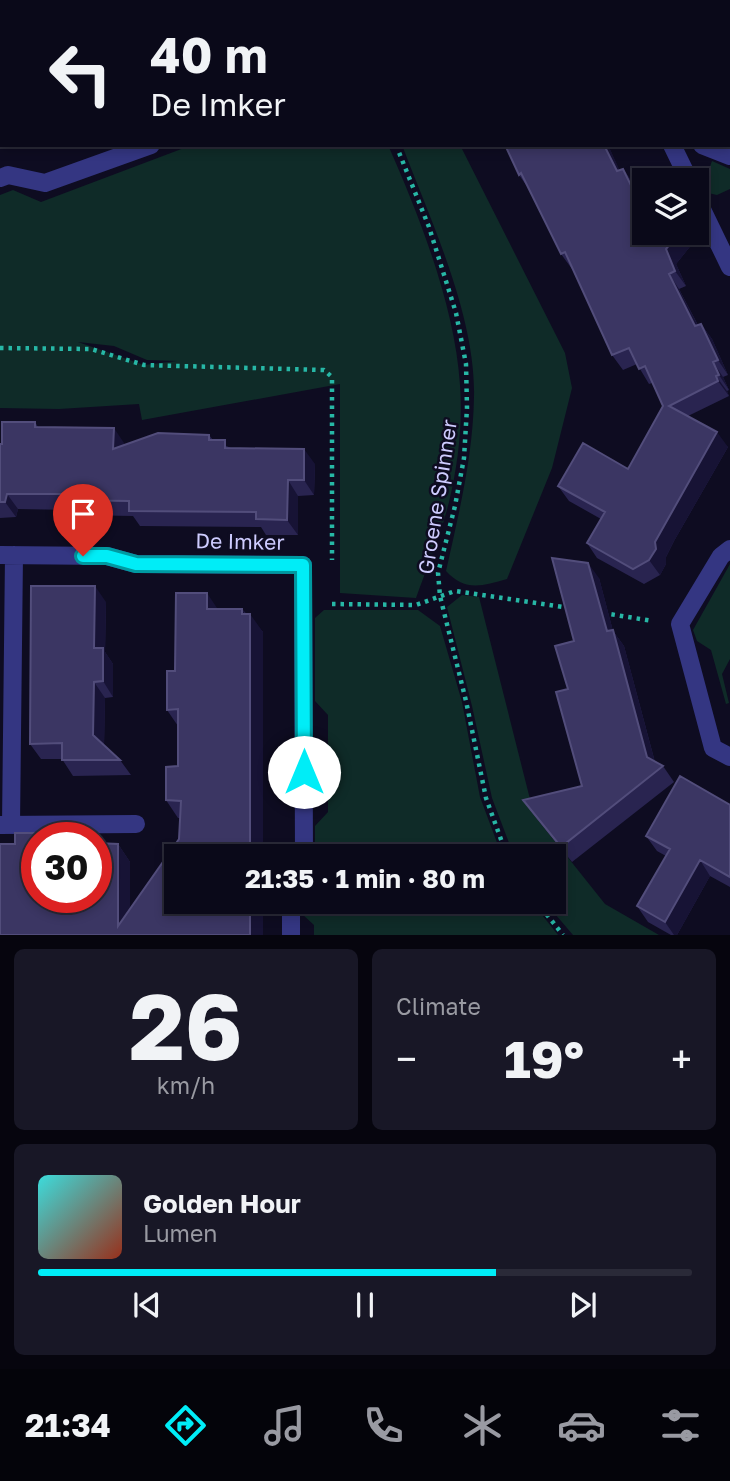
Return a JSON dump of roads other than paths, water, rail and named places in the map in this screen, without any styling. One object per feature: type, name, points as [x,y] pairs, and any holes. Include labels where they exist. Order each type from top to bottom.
[{"type":"street","points":[[0,178],[8,175],[45,183],[144,147]]},
{"type":"street","points":[[673,147],[683,168]]},
{"type":"street","points":[[707,147],[730,156]]},
{"type":"street","points":[[709,224],[730,267]]},
{"type":"street","points":[[730,549],[721,556],[680,624],[713,748],[730,757]]},
{"type":"street","name":"De Imker","points":[[136,824],[6,825],[7,555],[107,556],[136,564],[303,565],[304,844]]},
{"type":"street","points":[[291,914],[291,935]]}]
